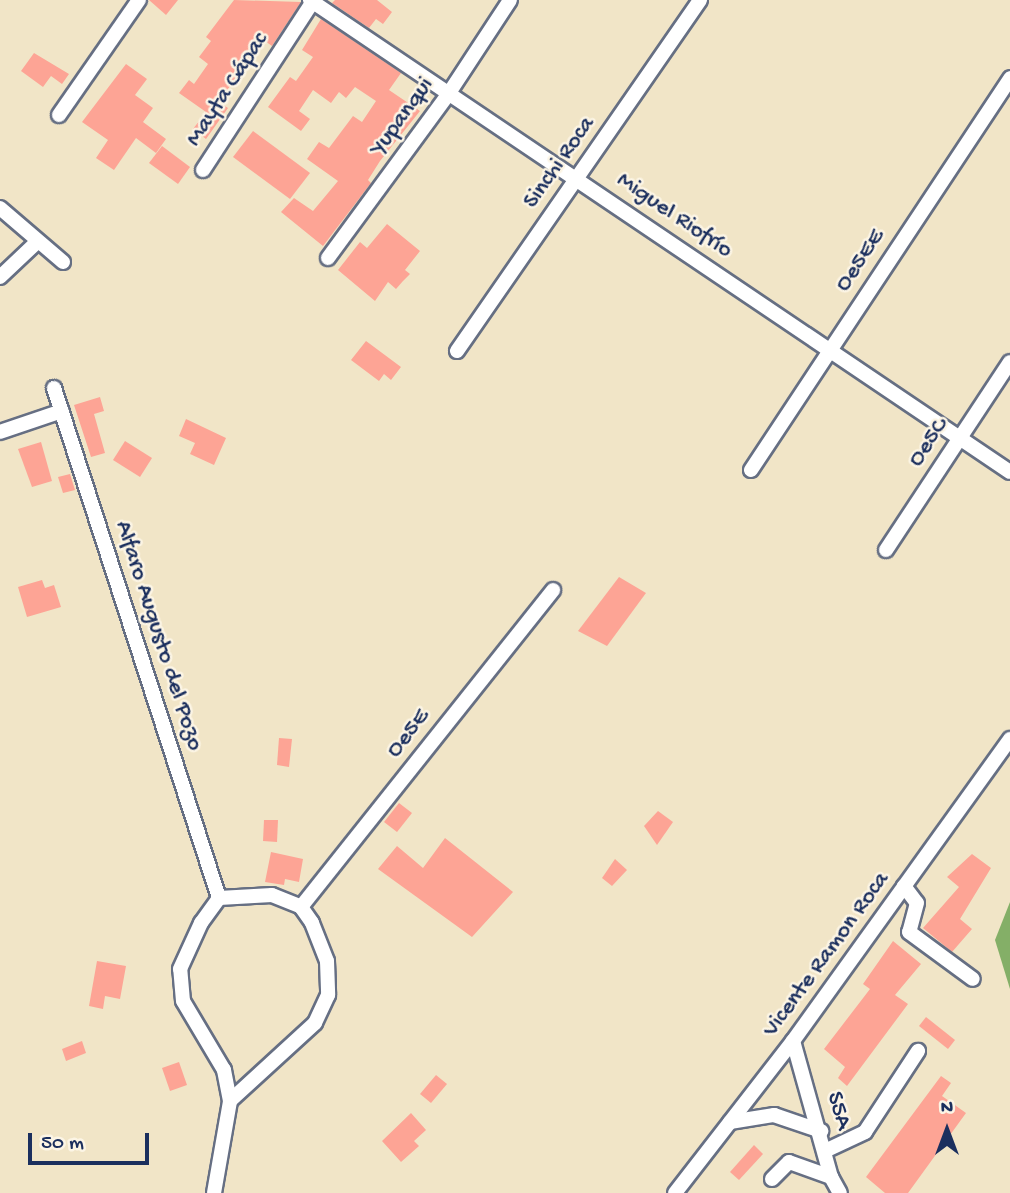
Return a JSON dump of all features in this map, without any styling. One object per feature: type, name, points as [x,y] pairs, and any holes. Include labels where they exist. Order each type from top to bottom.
[{"type":"street","points":[[59,115],[139,0]]},
{"type":"street","name":"Yupanqui","points":[[328,258],[449,93],[510,0]]},
{"type":"street","name":"Sinchi Roca","points":[[457,351],[700,0]]},
{"type":"street","name":"Miguel Riofrío","points":[[313,1],[961,436],[1010,472]]},
{"type":"street","name":"Mayta Cápac","points":[[203,170],[313,1]]},
{"type":"street","name":"Oe5EE","points":[[751,470],[1010,78]]},
{"type":"street","points":[[0,208],[36,243],[63,262]]},
{"type":"street","points":[[0,277],[36,243]]},
{"type":"street","name":"Oe5C","points":[[886,550],[1010,362]]},
{"type":"street","name":"Alfaro Augusto del Pozo","points":[[54,388],[219,898]]},
{"type":"street","points":[[0,432],[62,411]]},
{"type":"street","name":"Oe5E","points":[[301,907],[553,590]]},
{"type":"street","name":"Vicente Ramon Roca","points":[[675,1193],[793,1041],[1010,739]]},
{"type":"street","points":[[904,886],[917,903],[909,932],[973,979]]},
{"type":"street","points":[[214,1193],[230,1101],[223,1070],[183,1001],[180,988],[187,950],[219,898],[258,893],[301,907],[327,961],[328,995],[315,1023],[230,1101]]},
{"type":"street","name":"S5A","points":[[793,1041],[827,1150],[831,1177],[840,1193]]},
{"type":"street","points":[[827,1150],[864,1132],[918,1051]]},
{"type":"street","points":[[730,1122],[774,1115],[821,1131]]},
{"type":"street","points":[[772,1179],[789,1162],[831,1177]]},
{"type":"green space","points":[[1010,902],[1010,989],[995,940]]},
{"type":"building","points":[[149,0],[178,0],[166,15]]},
{"type":"building","points":[[234,0],[301,2],[272,46],[265,41],[219,102],[228,108],[206,139],[193,129],[206,112],[179,93],[189,80],[194,84],[208,64],[199,57],[211,41],[206,37]]},
{"type":"building","points":[[335,0],[377,0],[392,12],[383,24],[376,19],[369,28],[332,3]]},
{"type":"building","points":[[321,19],[401,73],[389,90],[420,111],[380,161],[368,180],[371,183],[323,246],[281,212],[294,198],[313,211],[338,181],[307,159],[319,142],[329,148],[353,116],[362,122],[376,101],[355,87],[346,98],[339,92],[331,103],[313,90],[299,111],[310,119],[301,131],[268,107],[290,77],[296,81],[313,57],[302,50]]},
{"type":"building","points":[[34,53],[69,74],[62,84],[51,76],[43,87],[21,71]]},
{"type":"building","points":[[126,64],[147,79],[135,95],[153,108],[143,122],[166,139],[156,153],[136,138],[114,170],[96,158],[108,140],[82,122]]},
{"type":"building","points":[[253,131],[310,173],[290,199],[233,157]]},
{"type":"building","points":[[162,146],[190,167],[178,184],[149,163]]},
{"type":"building","points":[[387,224],[420,251],[405,270],[410,274],[396,289],[388,282],[375,301],[338,270],[360,242],[367,248]]},
{"type":"building","points":[[366,341],[401,367],[391,380],[384,374],[379,381],[351,360]]},
{"type":"building","points":[[100,397],[104,411],[94,414],[105,453],[91,457],[74,405]]},
{"type":"building","points":[[186,419],[226,438],[214,465],[190,454],[195,443],[179,436]]},
{"type":"building","points":[[125,441],[152,458],[140,477],[113,460]]},
{"type":"building","points":[[41,442],[52,481],[32,487],[18,449]]},
{"type":"building","points":[[70,474],[75,490],[63,493],[58,477]]},
{"type":"building","points":[[619,577],[646,593],[607,646],[578,631]]},
{"type":"building","points":[[42,580],[45,588],[54,585],[61,607],[27,617],[18,587]]},
{"type":"building","points":[[279,738],[292,739],[289,767],[277,765]]},
{"type":"building","points":[[399,803],[412,813],[397,832],[384,822]]},
{"type":"building","points":[[658,811],[673,822],[657,845],[644,826]]},
{"type":"building","points":[[264,820],[278,820],[277,842],[263,841]]},
{"type":"building","points":[[445,838],[513,892],[472,937],[378,869],[397,846],[423,868]]},
{"type":"building","points":[[271,852],[303,859],[299,882],[285,879],[284,885],[265,882]]},
{"type":"building","points":[[972,854],[991,868],[960,919],[972,929],[952,952],[923,928],[959,887],[947,877]]},
{"type":"building","points":[[615,859],[627,870],[612,886],[602,878]]},
{"type":"building","points":[[893,941],[921,964],[895,995],[908,1004],[847,1086],[838,1078],[845,1067],[824,1049],[870,989],[863,984]]},
{"type":"building","points":[[97,961],[126,966],[120,999],[105,996],[103,1009],[89,1006]]},
{"type":"building","points":[[926,1017],[955,1040],[948,1049],[919,1026]]},
{"type":"building","points":[[82,1041],[86,1053],[66,1061],[62,1049]]},
{"type":"building","points":[[179,1062],[187,1085],[170,1091],[162,1068]]},
{"type":"building","points":[[436,1075],[447,1084],[431,1103],[420,1094]]},
{"type":"building","points":[[941,1076],[951,1083],[942,1096],[966,1113],[908,1193],[885,1193],[866,1177]]},
{"type":"building","points":[[411,1113],[426,1130],[414,1141],[419,1146],[401,1162],[382,1141]]},
{"type":"building","points":[[754,1145],[763,1154],[739,1180],[730,1172]]}]
